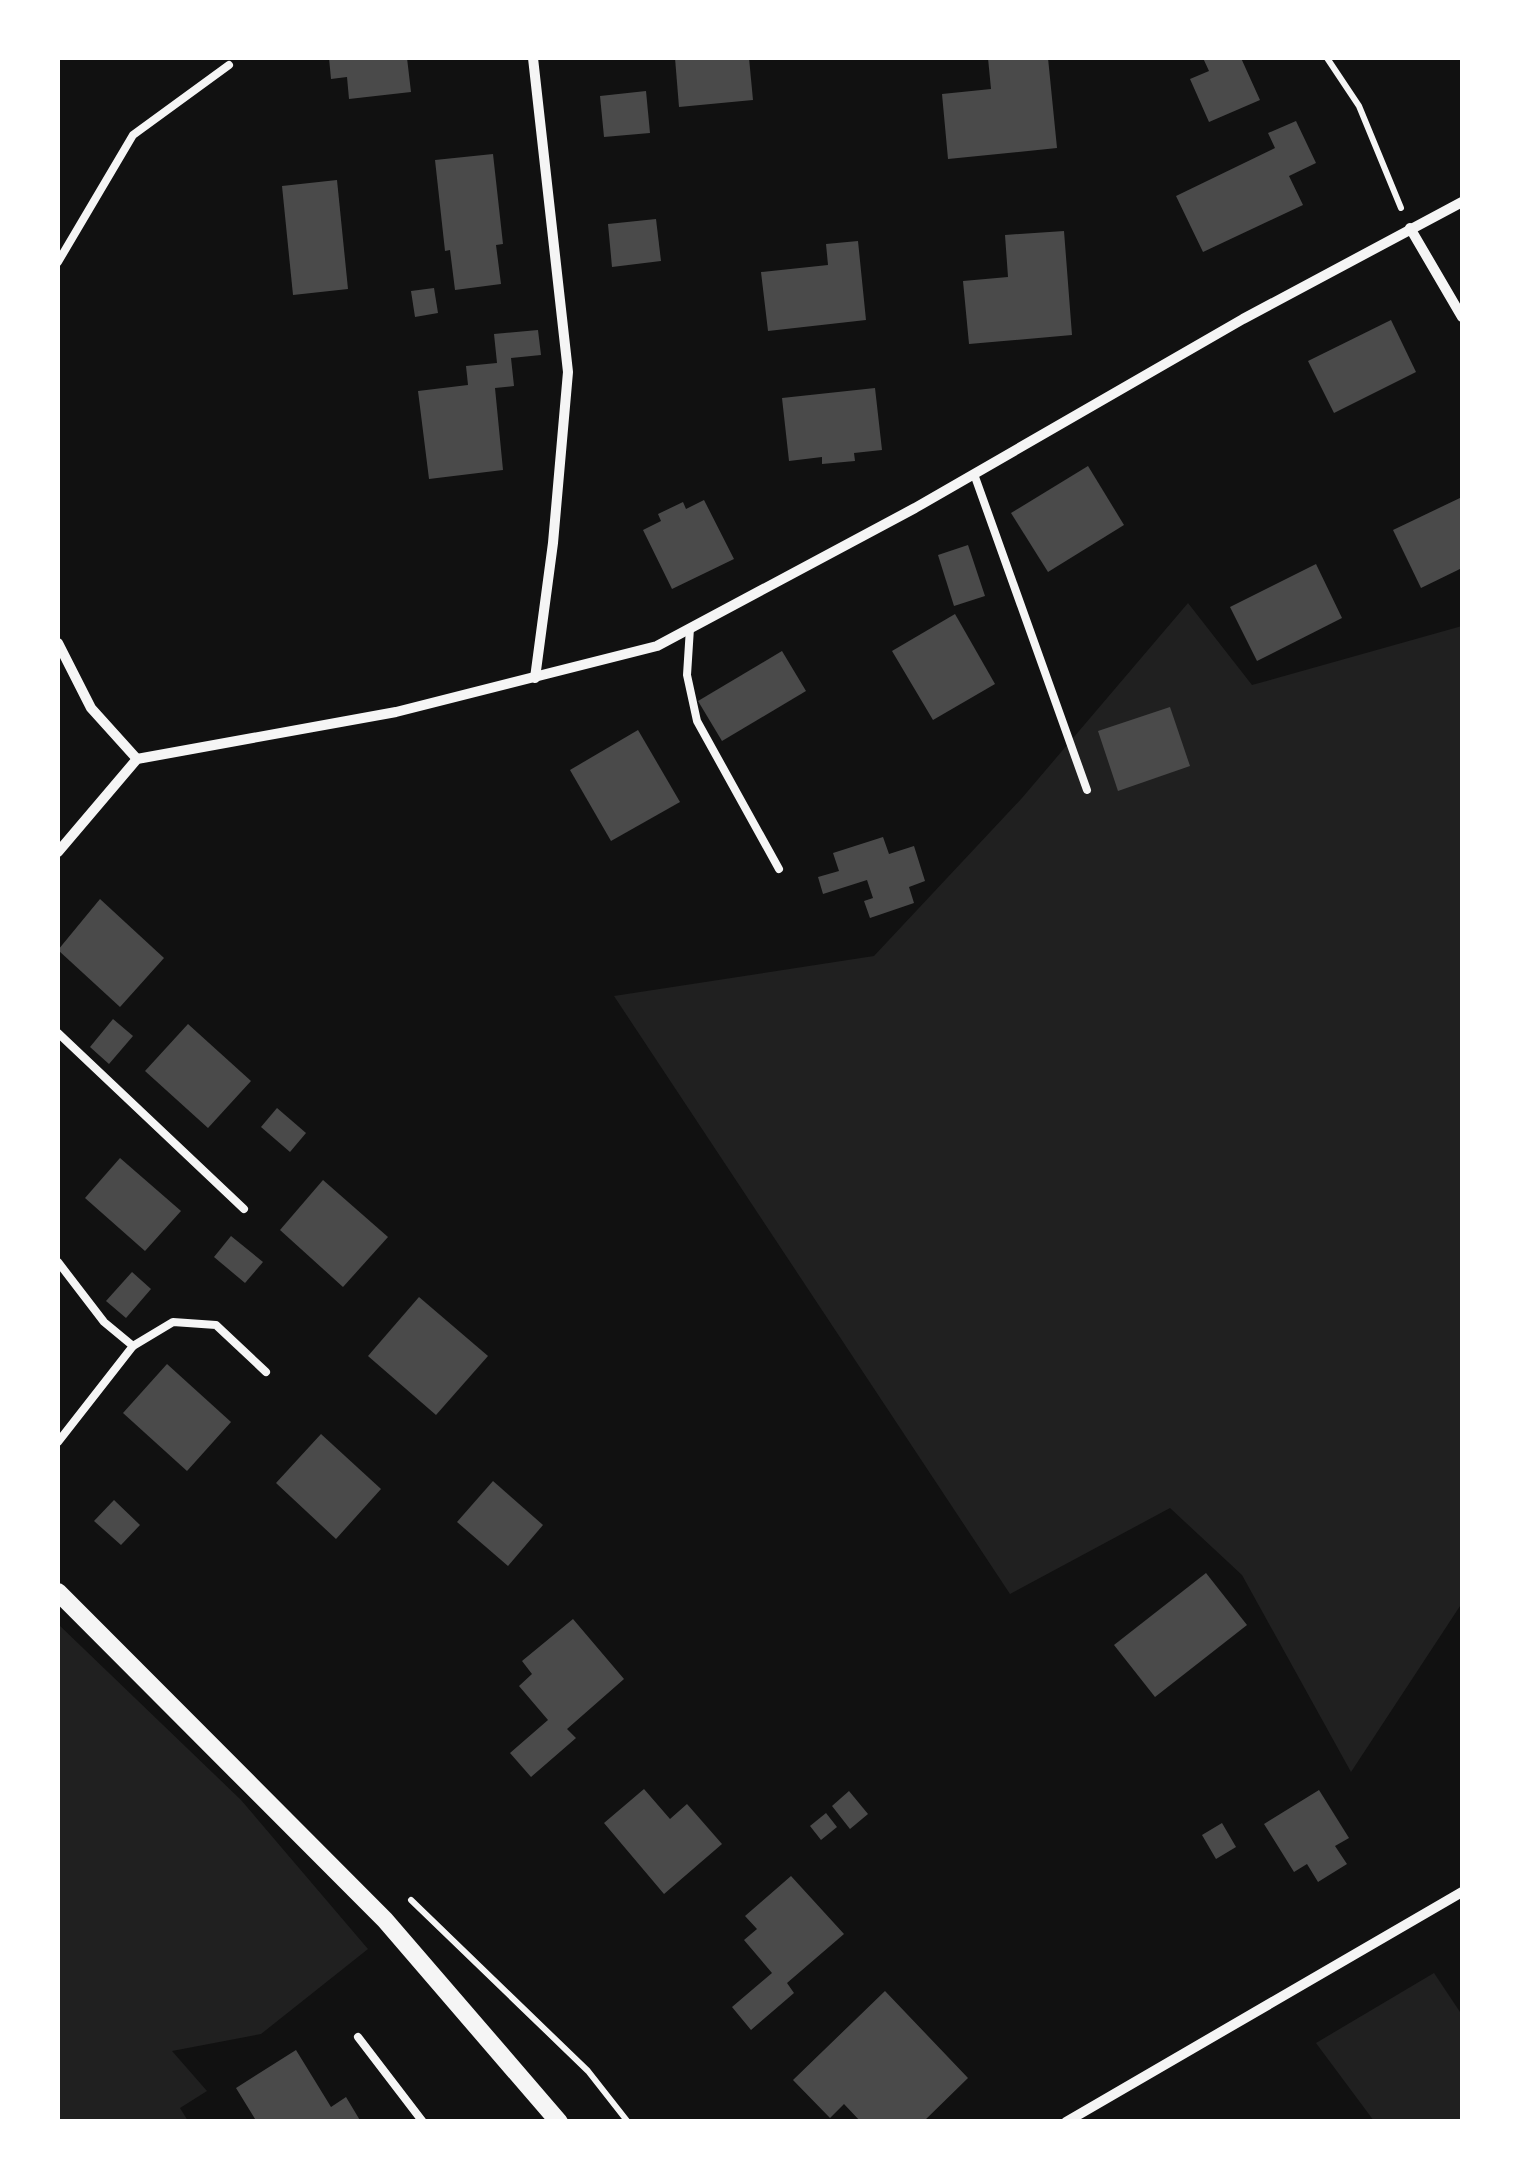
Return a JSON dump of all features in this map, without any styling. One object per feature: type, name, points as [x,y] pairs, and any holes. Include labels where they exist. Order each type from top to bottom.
[{"type":"street","points":[[533,58],[568,372],[553,543],[534,678]]},
{"type":"street","points":[[58,852],[137,759],[396,712],[656,646],[1462,202]]},
{"type":"street","points":[[1410,228],[1462,317]]},
{"type":"street","points":[[58,643],[91,708],[137,759]]},
{"type":"street","points":[[58,1592],[385,1920],[558,2122]]},
{"type":"street","points":[[1066,2122],[1462,1892]]},
{"type":"lane","points":[[58,262],[133,135],[229,66]]},
{"type":"lane","points":[[974,474],[1087,790]]},
{"type":"lane","points":[[690,628],[689,699],[697,721],[779,868]]},
{"type":"lane","points":[[58,1033],[244,1208]]},
{"type":"lane","points":[[58,1262],[104,1322],[133,1346]]},
{"type":"lane","points":[[58,1442],[133,1346],[173,1322],[216,1325],[266,1372]]},
{"type":"lane","points":[[358,2037],[423,2122]]},
{"type":"path","points":[[1327,58],[1359,106],[1410,228]]},
{"type":"shaded area","points":[[1188,603],[1252,685],[1462,626],[1462,1603],[1351,1772],[1242,1575],[1170,1508],[1010,1594],[614,996],[874,956],[1022,798]]},
{"type":"shaded area","points":[[58,1624],[241,1800],[368,1949],[261,2034],[172,2051],[207,2091],[180,2108],[188,2121],[58,2121]]},
{"type":"shaded area","points":[[1434,1973],[1462,2015],[1462,2121],[1374,2121],[1316,2043]]},
{"type":"building","points":[[329,58],[407,58],[411,92],[349,99],[347,77],[331,79]]},
{"type":"building","points":[[675,58],[749,58],[753,100],[679,107]]},
{"type":"building","points":[[988,58],[1048,58],[1057,148],[948,159],[942,94],[991,89]]},
{"type":"building","points":[[1203,58],[1241,58],[1260,100],[1209,122],[1190,79],[1209,71]]},
{"type":"building","points":[[646,91],[650,133],[604,137],[600,96]]},
{"type":"building","points":[[1296,121],[1316,163],[1289,176],[1303,205],[1203,252],[1176,196],[1275,148],[1268,133]]},
{"type":"building","points":[[493,154],[503,244],[496,245],[501,284],[455,290],[450,250],[445,251],[435,160]]},
{"type":"building","points":[[337,180],[348,289],[293,295],[282,186]]},
{"type":"building","points":[[656,219],[661,261],[612,267],[608,224]]},
{"type":"building","points":[[1064,231],[1072,335],[969,344],[963,281],[1008,277],[1005,235]]},
{"type":"building","points":[[858,241],[866,320],[768,331],[761,272],[828,265],[826,244]]},
{"type":"building","points":[[434,288],[438,313],[415,317],[411,291]]},
{"type":"building","points":[[1391,320],[1416,372],[1334,413],[1308,361]]},
{"type":"building","points":[[538,330],[541,355],[511,358],[514,386],[495,388],[503,470],[429,479],[418,391],[468,385],[466,366],[497,363],[494,334]]},
{"type":"building","points":[[875,388],[882,450],[854,453],[855,461],[822,464],[822,457],[789,461],[782,398]]},
{"type":"building","points":[[1088,466],[1124,525],[1048,572],[1011,513]]},
{"type":"building","points":[[1462,497],[1462,568],[1421,588],[1393,530]]},
{"type":"building","points":[[704,500],[734,559],[672,589],[643,530],[661,521],[658,514],[683,502],[686,509]]},
{"type":"building","points":[[968,545],[985,596],[954,606],[938,555]]},
{"type":"building","points":[[1316,564],[1342,618],[1257,661],[1230,607]]},
{"type":"building","points":[[955,614],[995,684],[933,720],[892,651]]},
{"type":"building","points":[[782,651],[806,691],[722,741],[698,701]]},
{"type":"building","points":[[1170,707],[1190,766],[1118,791],[1098,731]]},
{"type":"building","points":[[638,730],[680,802],[611,841],[570,770]]},
{"type":"building","points":[[883,837],[889,854],[914,846],[925,881],[909,887],[914,903],[870,918],[864,901],[873,898],[867,880],[823,894],[818,877],[839,871],[833,853]]},
{"type":"building","points":[[100,899],[164,958],[120,1007],[58,950]]},
{"type":"building","points":[[113,1019],[133,1036],[109,1064],[90,1047]]},
{"type":"building","points":[[188,1024],[251,1081],[208,1128],[145,1071]]},
{"type":"building","points":[[277,1108],[306,1133],[290,1152],[261,1127]]},
{"type":"building","points":[[120,1158],[181,1211],[145,1251],[85,1198]]},
{"type":"building","points":[[323,1180],[388,1237],[343,1287],[280,1230]]},
{"type":"building","points":[[231,1236],[263,1262],[245,1283],[214,1257]]},
{"type":"building","points":[[132,1272],[151,1289],[126,1318],[106,1301]]},
{"type":"building","points":[[419,1297],[488,1356],[436,1415],[368,1356]]},
{"type":"building","points":[[167,1364],[231,1422],[187,1471],[123,1413]]},
{"type":"building","points":[[321,1434],[381,1489],[336,1539],[276,1483]]},
{"type":"building","points":[[493,1481],[543,1525],[508,1566],[457,1522]]},
{"type":"building","points":[[114,1500],[140,1525],[121,1545],[94,1521]]},
{"type":"building","points":[[1206,1573],[1247,1625],[1155,1697],[1114,1645]]},
{"type":"building","points":[[573,1619],[624,1679],[567,1729],[576,1738],[531,1777],[510,1753],[548,1720],[519,1686],[532,1674],[522,1661]]},
{"type":"building","points":[[644,1789],[670,1819],[687,1804],[722,1844],[664,1894],[604,1823]]},
{"type":"building","points":[[1319,1790],[1349,1838],[1335,1846],[1347,1864],[1318,1882],[1307,1864],[1294,1872],[1264,1824]]},
{"type":"building","points":[[849,1791],[868,1814],[850,1829],[832,1806]]},
{"type":"building","points":[[826,1813],[837,1827],[821,1840],[810,1826]]},
{"type":"building","points":[[1222,1823],[1236,1847],[1216,1859],[1202,1835]]},
{"type":"building","points":[[791,1876],[844,1934],[787,1983],[794,1993],[751,2030],[732,2007],[772,1973],[744,1940],[757,1929],[745,1916]]},
{"type":"building","points":[[885,1991],[968,2078],[923,2122],[861,2122],[844,2104],[830,2118],[793,2080]]},
{"type":"building","points":[[296,2050],[331,2107],[346,2097],[361,2122],[257,2122],[236,2088]]}]
